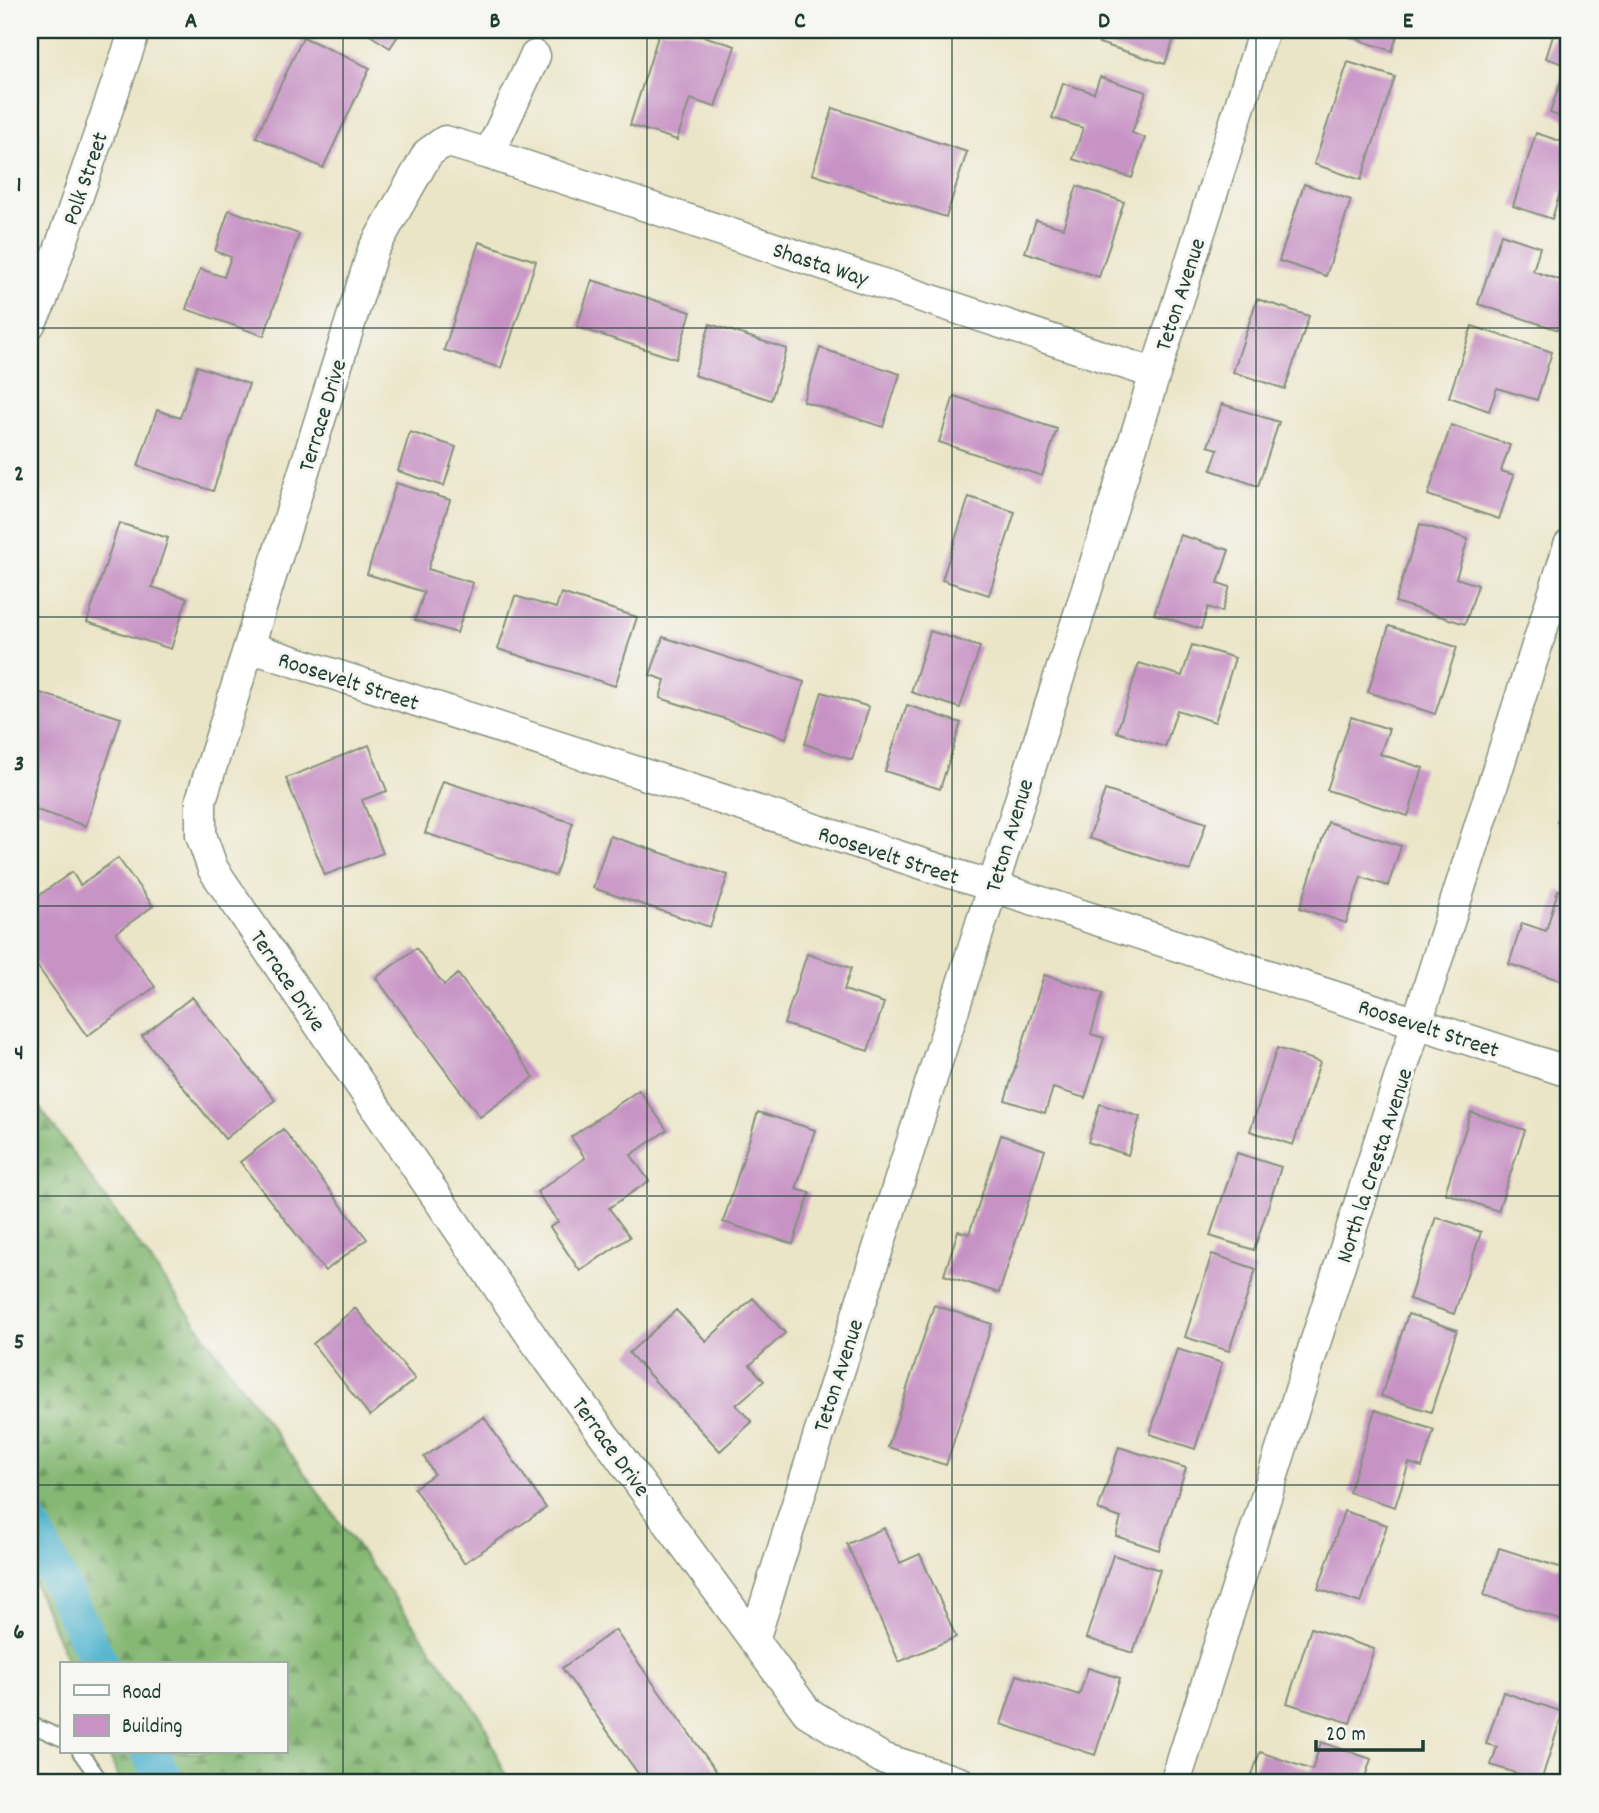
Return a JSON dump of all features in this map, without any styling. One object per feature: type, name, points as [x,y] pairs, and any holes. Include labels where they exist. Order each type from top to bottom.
[{"type":"street","name":"Polk Street","points":[[30,324],[42,300],[135,30]]},
{"type":"street","name":"Teton Avenue","points":[[754,1640],[1153,373],[1264,30]]},
{"type":"street","points":[[489,154],[535,56]]},
{"type":"street","name":"Terrace Drive","points":[[489,154],[444,141],[428,153],[373,250],[201,800],[201,835],[213,869],[535,1341],[807,1713],[882,1758],[962,1783]]},
{"type":"street","name":"Shasta Way","points":[[489,154],[1153,373]]},
{"type":"street","name":"North la Cresta Avenue","points":[[1175,1783],[1569,545]]},
{"type":"street","name":"Roosevelt Street","points":[[249,647],[1569,1072]]},
{"type":"lane","points":[[30,1724],[60,1738]]},
{"type":"lane","points":[[81,1754],[102,1783]]},
{"type":"green space","points":[[30,1094],[482,1719],[509,1783],[121,1783],[109,1754],[287,1754],[287,1662],[68,1662],[30,1574]]},
{"type":"building","points":[[362,30],[402,30],[390,48]]},
{"type":"building","points":[[660,30],[684,30],[735,46],[715,107],[690,99],[677,140],[630,125]]},
{"type":"building","points":[[1103,30],[1177,30],[1165,64],[1099,43]]},
{"type":"building","points":[[1346,30],[1399,30],[1392,51],[1344,35]]},
{"type":"building","points":[[1555,30],[1569,30],[1569,120],[1550,113],[1566,65],[1546,58]]},
{"type":"building","points":[[303,37],[370,68],[323,168],[256,137]]},
{"type":"building","points":[[1348,62],[1395,77],[1361,180],[1314,164]]},
{"type":"building","points":[[1100,77],[1146,92],[1132,133],[1145,138],[1132,178],[1073,159],[1083,128],[1052,118],[1063,83],[1094,93]]},
{"type":"building","points":[[833,108],[967,152],[946,217],[812,174]]},
{"type":"building","points":[[1536,133],[1569,144],[1569,195],[1560,192],[1552,219],[1513,206]]},
{"type":"building","points":[[1304,184],[1351,200],[1326,276],[1279,261]]},
{"type":"building","points":[[1077,186],[1124,202],[1099,277],[1025,252],[1036,220],[1063,228]]},
{"type":"building","points":[[229,210],[299,234],[264,336],[186,309],[200,269],[224,277],[231,257],[215,251]]},
{"type":"building","points":[[1501,234],[1540,247],[1533,271],[1569,283],[1569,307],[1562,331],[1478,304]]},
{"type":"building","points":[[479,242],[536,261],[501,368],[444,350]]},
{"type":"building","points":[[592,280],[691,312],[676,359],[577,327]]},
{"type":"building","points":[[1257,299],[1309,316],[1285,389],[1233,372]]},
{"type":"building","points":[[710,324],[787,349],[771,400],[694,375]]},
{"type":"building","points":[[1472,326],[1552,352],[1537,400],[1497,388],[1489,411],[1449,397]]},
{"type":"building","points":[[820,348],[900,374],[883,427],[803,401]]},
{"type":"building","points":[[197,366],[249,384],[213,491],[138,466],[157,410],[180,418]]},
{"type":"building","points":[[954,396],[1057,429],[1042,476],[939,442]]},
{"type":"building","points":[[1222,404],[1279,422],[1258,486],[1211,470],[1218,449],[1208,446]]},
{"type":"building","points":[[1451,425],[1510,445],[1501,471],[1514,475],[1499,519],[1428,495]]},
{"type":"building","points":[[410,432],[456,447],[444,486],[398,471]]},
{"type":"building","points":[[396,483],[450,500],[428,569],[473,583],[457,633],[415,620],[424,592],[367,574]]},
{"type":"building","points":[[969,497],[1015,512],[989,595],[942,580]]},
{"type":"building","points":[[119,523],[168,538],[152,587],[187,598],[171,649],[87,622]]},
{"type":"building","points":[[1420,524],[1468,539],[1456,578],[1478,585],[1465,624],[1395,602]]},
{"type":"building","points":[[1180,535],[1229,550],[1218,583],[1230,587],[1222,612],[1208,607],[1201,629],[1154,614]]},
{"type":"building","points":[[561,593],[637,617],[615,686],[498,649],[515,596],[556,608]]},
{"type":"building","points":[[1389,626],[1457,647],[1435,714],[1368,692]]},
{"type":"building","points":[[930,631],[980,647],[960,708],[911,692]]},
{"type":"building","points":[[663,637],[804,682],[786,738],[660,698],[665,680],[650,675]]},
{"type":"building","points":[[1192,645],[1235,658],[1215,722],[1177,710],[1165,747],[1117,732],[1139,663],[1182,676]]},
{"type":"building","points":[[37,692],[121,718],[86,826],[30,808],[30,715]]},
{"type":"building","points":[[822,692],[869,707],[852,760],[805,744]]},
{"type":"building","points":[[907,705],[961,723],[940,789],[885,771]]},
{"type":"building","points":[[1351,717],[1389,729],[1380,754],[1423,768],[1408,816],[1327,790]]},
{"type":"building","points":[[369,745],[387,791],[362,800],[383,853],[325,875],[286,778]]},
{"type":"building","points":[[443,781],[573,823],[555,876],[425,833]]},
{"type":"building","points":[[1569,785],[1569,826],[1557,822]]},
{"type":"building","points":[[1105,790],[1206,823],[1190,871],[1089,838]]},
{"type":"building","points":[[1328,822],[1401,846],[1388,886],[1361,877],[1346,923],[1300,908]]},
{"type":"building","points":[[610,836],[728,875],[710,927],[593,888]]},
{"type":"building","points":[[118,858],[153,906],[116,933],[155,987],[87,1036],[30,956],[30,902],[72,872],[80,885]]},
{"type":"building","points":[[1558,890],[1569,894],[1569,983],[1509,964],[1522,923],[1546,931]]},
{"type":"building","points":[[416,948],[444,985],[458,974],[534,1077],[480,1117],[376,978]]},
{"type":"building","points":[[807,954],[851,968],[844,990],[884,1003],[868,1051],[784,1024]]},
{"type":"building","points":[[1044,975],[1103,993],[1091,1034],[1104,1038],[1085,1098],[1053,1088],[1045,1113],[1005,1100]]},
{"type":"building","points":[[192,997],[275,1100],[225,1139],[142,1036]]},
{"type":"building","points":[[1277,1048],[1320,1062],[1293,1145],[1250,1131]]},
{"type":"building","points":[[639,1090],[667,1130],[631,1155],[649,1181],[609,1208],[630,1237],[580,1271],[550,1227],[558,1222],[537,1192],[585,1158],[571,1137]]},
{"type":"building","points":[[1100,1104],[1140,1117],[1128,1155],[1088,1142]]},
{"type":"building","points":[[758,1112],[815,1130],[796,1189],[810,1193],[793,1244],[723,1222]]},
{"type":"building","points":[[1471,1112],[1525,1130],[1498,1211],[1445,1193]]},
{"type":"building","points":[[283,1129],[367,1239],[325,1271],[240,1162]]},
{"type":"building","points":[[1001,1135],[1045,1150],[999,1293],[944,1275],[958,1231],[969,1234]]},
{"type":"building","points":[[1237,1153],[1281,1167],[1254,1250],[1210,1236]]},
{"type":"building","points":[[1436,1217],[1481,1232],[1454,1314],[1409,1299]]},
{"type":"building","points":[[1212,1254],[1256,1269],[1229,1351],[1185,1337]]},
{"type":"building","points":[[753,1298],[785,1333],[750,1365],[764,1381],[736,1405],[752,1422],[720,1451],[629,1353],[676,1310],[706,1341]]},
{"type":"building","points":[[934,1305],[992,1324],[946,1465],[888,1447]]},
{"type":"building","points":[[355,1308],[415,1379],[370,1416],[313,1344]]},
{"type":"building","points":[[1408,1314],[1457,1330],[1431,1412],[1381,1396]]},
{"type":"building","points":[[1177,1349],[1222,1363],[1195,1449],[1150,1434]]},
{"type":"building","points":[[1375,1410],[1434,1430],[1422,1467],[1409,1463],[1395,1507],[1349,1492]]},
{"type":"building","points":[[484,1417],[546,1508],[464,1563],[414,1488],[434,1474],[424,1457]]},
{"type":"building","points":[[1119,1447],[1186,1468],[1159,1550],[1116,1536],[1121,1518],[1098,1510]]},
{"type":"building","points":[[1344,1511],[1387,1525],[1361,1603],[1318,1589]]},
{"type":"building","points":[[884,1528],[900,1563],[920,1554],[956,1637],[899,1662],[847,1544]]},
{"type":"building","points":[[1499,1548],[1569,1570],[1569,1623],[1484,1595]]},
{"type":"building","points":[[1113,1555],[1160,1570],[1133,1653],[1086,1638]]},
{"type":"building","points":[[1311,1628],[1374,1649],[1350,1723],[1287,1703]]},
{"type":"building","points":[[615,1630],[719,1775],[707,1783],[645,1783],[562,1668]]},
{"type":"building","points":[[1088,1668],[1120,1678],[1095,1755],[1001,1724],[1017,1675],[1079,1695]]},
{"type":"building","points":[[1503,1692],[1563,1712],[1541,1781],[1491,1765],[1497,1747],[1486,1744]]},
{"type":"building","points":[[1321,1742],[1371,1759],[1363,1783],[1249,1783],[1260,1752],[1312,1770]]},
{"type":"waterway","points":[[30,1523],[99,1662]]},
{"type":"waterway","points":[[150,1754],[167,1783]]}]
